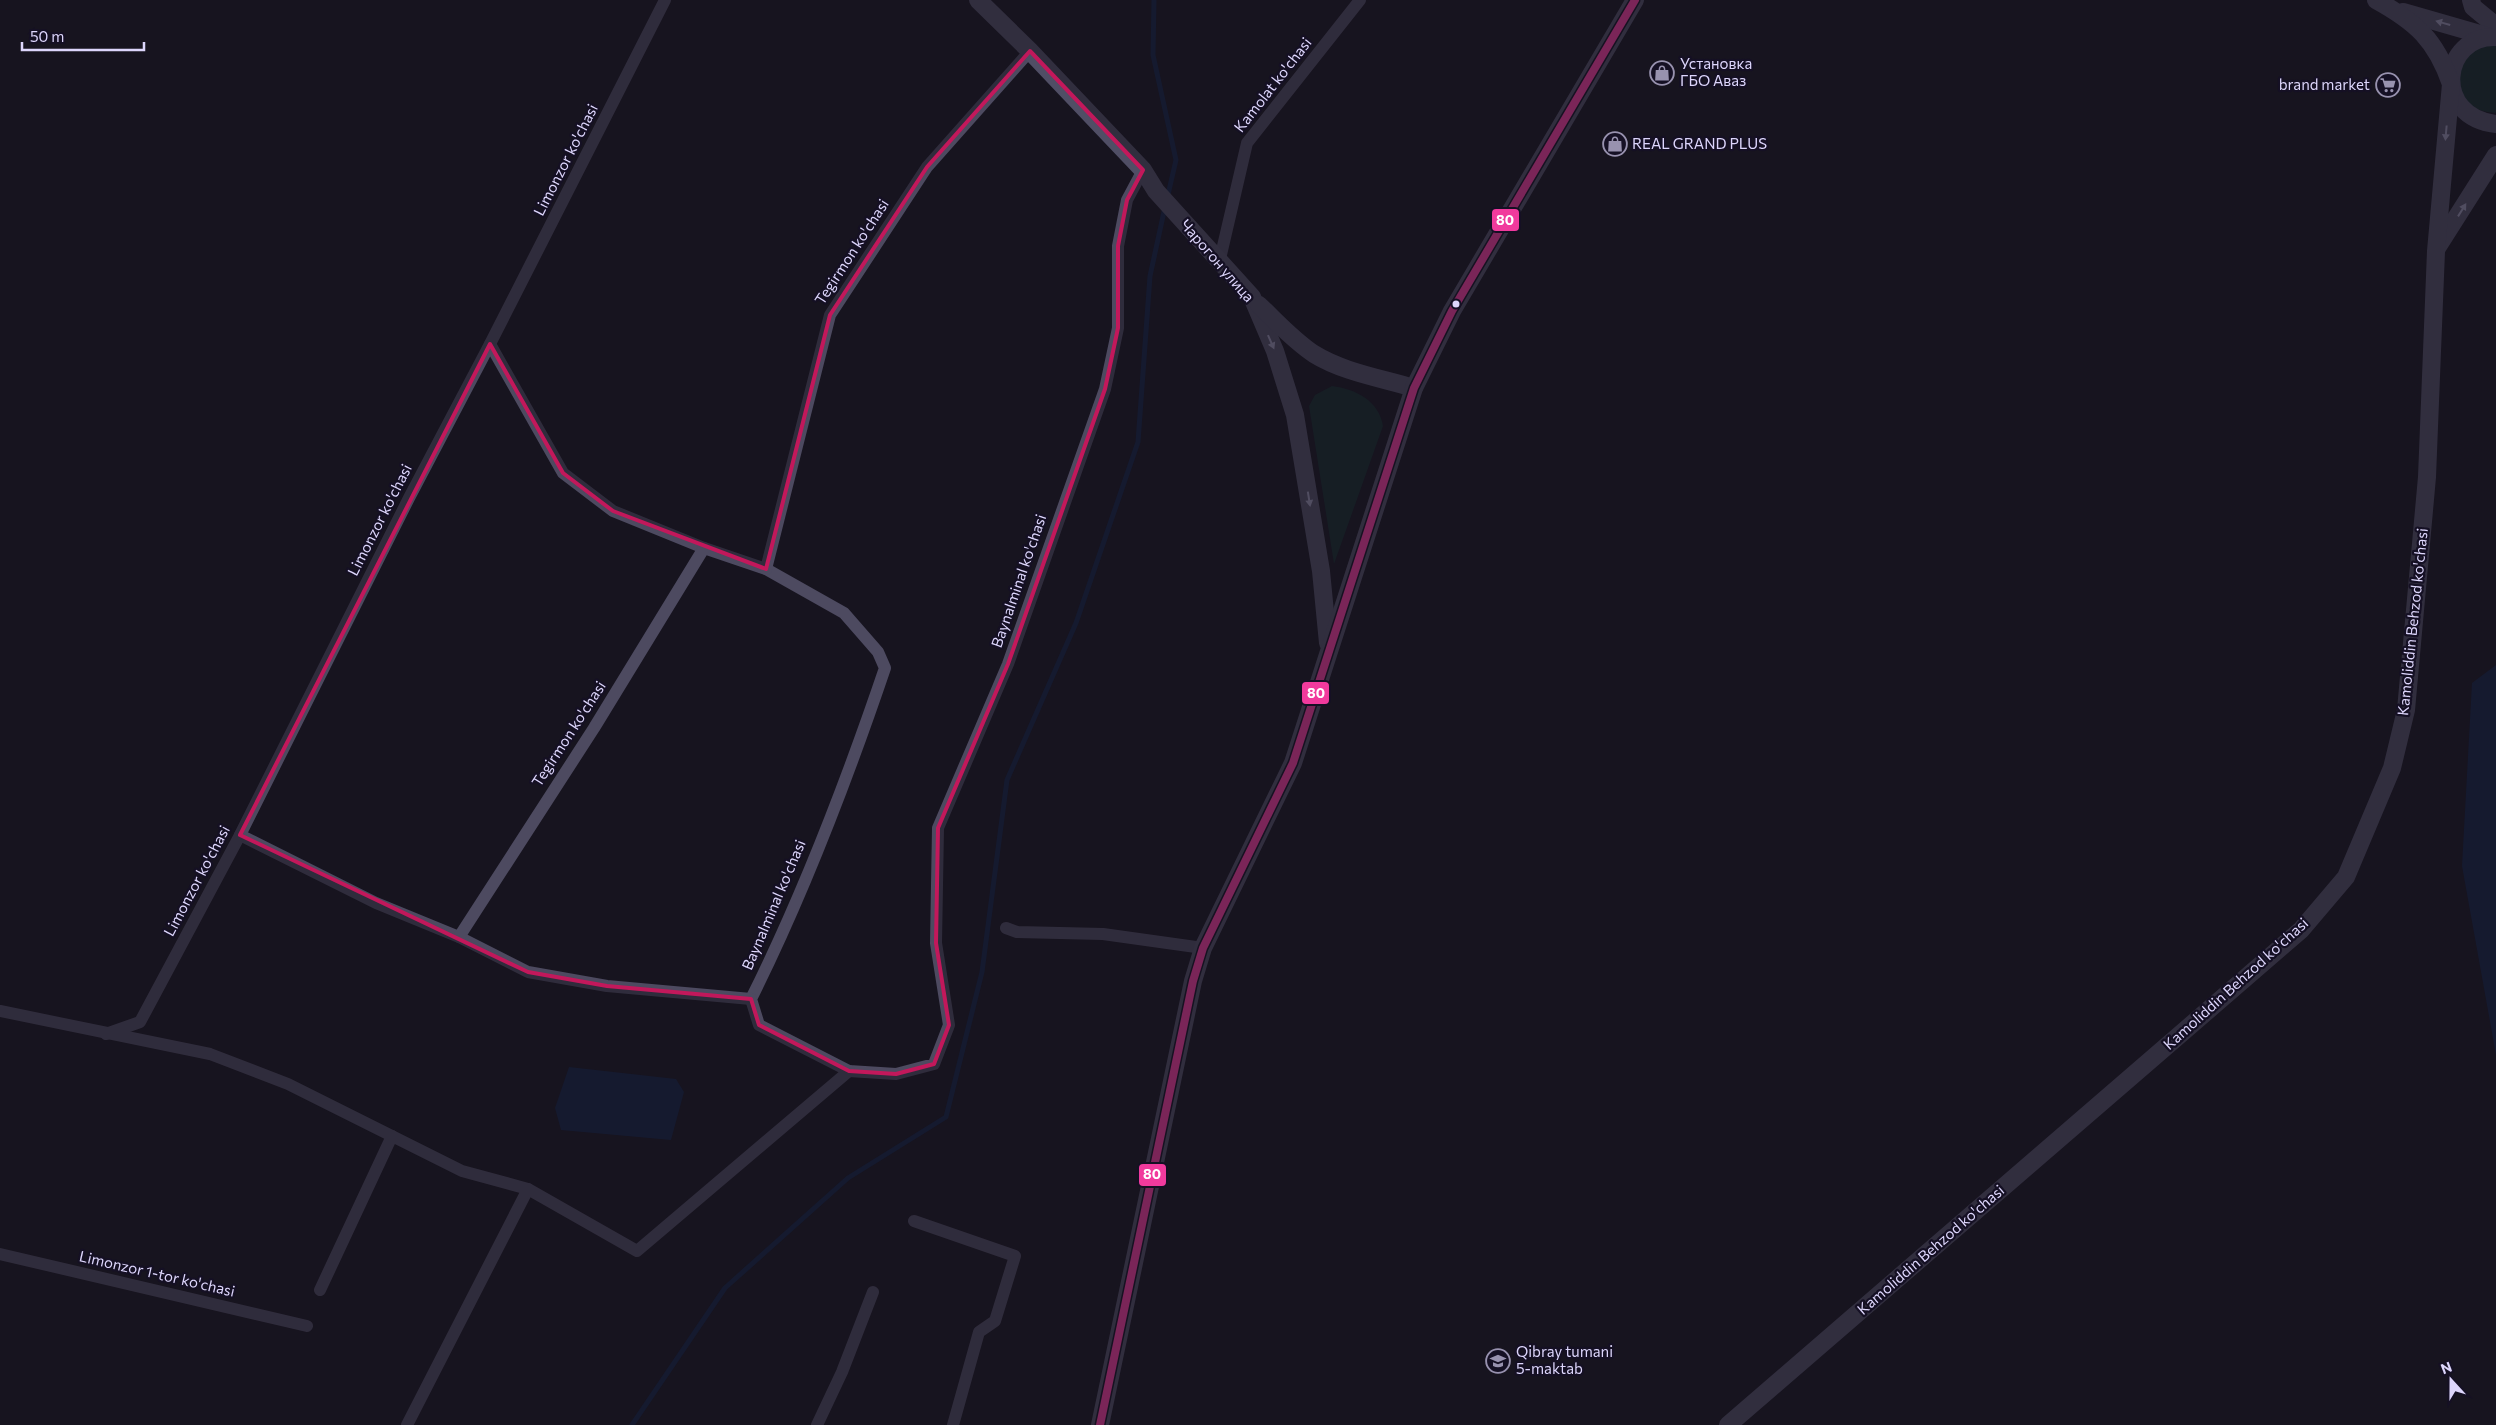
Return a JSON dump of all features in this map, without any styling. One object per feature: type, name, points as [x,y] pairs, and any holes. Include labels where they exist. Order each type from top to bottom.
[{"type":"main road","name":"Чарогон улица","points":[[978,0],[1030,51],[1143,170],[1156,191],[1220,259],[1252,297],[1275,351],[1295,415],[1321,571],[1329,651]]},
{"type":"main road","points":[[1100,1425],[1193,981],[1204,948],[1293,763],[1414,388],[1452,311],[1635,0]]},
{"type":"main road","points":[[2383,4],[2412,0]]},
{"type":"main road","points":[[2470,0],[2473,7],[2494,33]]},
{"type":"main road","points":[[2383,4],[2494,33]]},
{"type":"main road","points":[[2383,4],[2411,22],[2429,39],[2441,59],[2454,97],[2466,113],[2483,123],[2496,124]]},
{"type":"main road","name":"Kamoliddin Behzod ko'chasi","points":[[1728,1425],[2301,930],[2346,877],[2392,768],[2406,710],[2427,478],[2436,251],[2452,70],[2458,57],[2467,47],[2494,33]]},
{"type":"main road","points":[[2436,251],[2496,155]]},
{"type":"main road","points":[[1252,297],[1294,339],[1315,354],[1341,367],[1414,388]]},
{"type":"street","name":"Limonzor ko'chasi","points":[[106,1034],[140,1022],[240,835],[409,498],[490,344],[665,0]]},
{"type":"street","name":"Kamolat ko'chasi","points":[[1220,259],[1247,143],[1360,0]]},
{"type":"street","name":"Tegirmon ko'chasi","points":[[766,569],[830,315],[927,167],[1030,51]]},
{"type":"street","name":"Baynalminal ko'chasi","points":[[490,344],[563,473],[613,511],[704,548],[766,569],[844,613],[878,652],[886,668],[783,935],[751,999],[759,1025],[849,1071],[896,1074],[934,1064],[949,1025],[936,943],[938,828],[1008,664],[1105,389],[1118,328],[1118,246],[1127,200],[1143,170]]},
{"type":"street","name":"Tegirmon ko'chasi","points":[[459,937],[594,728],[704,548]]},
{"type":"street","points":[[240,835],[376,903],[459,937],[528,972],[607,986],[751,999]]},
{"type":"street","points":[[1006,928],[1017,932],[1103,934],[1204,948]]},
{"type":"street","points":[[0,1011],[210,1054],[288,1084],[462,1171],[528,1189],[637,1251],[849,1071]]},
{"type":"street","points":[[320,1290],[392,1136]]},
{"type":"street","points":[[407,1425],[528,1189]]},
{"type":"street","points":[[914,1221],[1015,1256],[995,1321],[979,1332],[953,1425]]},
{"type":"street","name":"Limonzor 1-tor ko'chasi","points":[[0,1254],[307,1326]]},
{"type":"street","points":[[817,1425],[842,1372],[872,1292]]},
{"type":"highlighted area","points":[[1030,51],[1143,170],[1127,200],[1118,246],[1118,328],[1105,389],[1008,664],[938,828],[936,943],[949,1025],[934,1064],[896,1074],[849,1071],[759,1025],[751,999],[607,986],[528,972],[240,835],[490,344],[563,473],[613,511],[766,569],[830,315],[927,167]]},
{"type":"green space","points":[[2496,45],[2495,113],[2486,112],[2472,106],[2462,92],[2460,74],[2466,57],[2472,51],[2480,47]]},
{"type":"green space","points":[[1332,386],[1350,390],[1365,398],[1377,410],[1383,426],[1334,564],[1309,406],[1315,395]]},
{"type":"water","points":[[2496,665],[2496,1055],[2462,866],[2472,683]]},
{"type":"water","points":[[569,1067],[676,1079],[684,1092],[671,1140],[561,1130],[555,1108]]},
{"type":"waterway","points":[[1154,0],[1153,55],[1176,160],[1167,199]]},
{"type":"waterway","points":[[632,1425],[725,1288],[848,1178],[946,1117],[982,972],[1007,780],[1076,623],[1138,442],[1150,276],[1165,207]]},
{"type":"transit line","name":"80","points":[[1100,1425],[1193,981],[1203,948],[1293,763],[1414,388],[1452,311],[1635,0]]},
{"type":"place","name":"Установка ГБО Аваз","points":[[1662,73]]},
{"type":"place","name":"brand market","points":[[2388,85]]},
{"type":"place","name":"REAL GRAND PLUS","points":[[1615,144]]},
{"type":"place","name":"Qibray tumani 5-maktab","points":[[1498,1361]]}]
